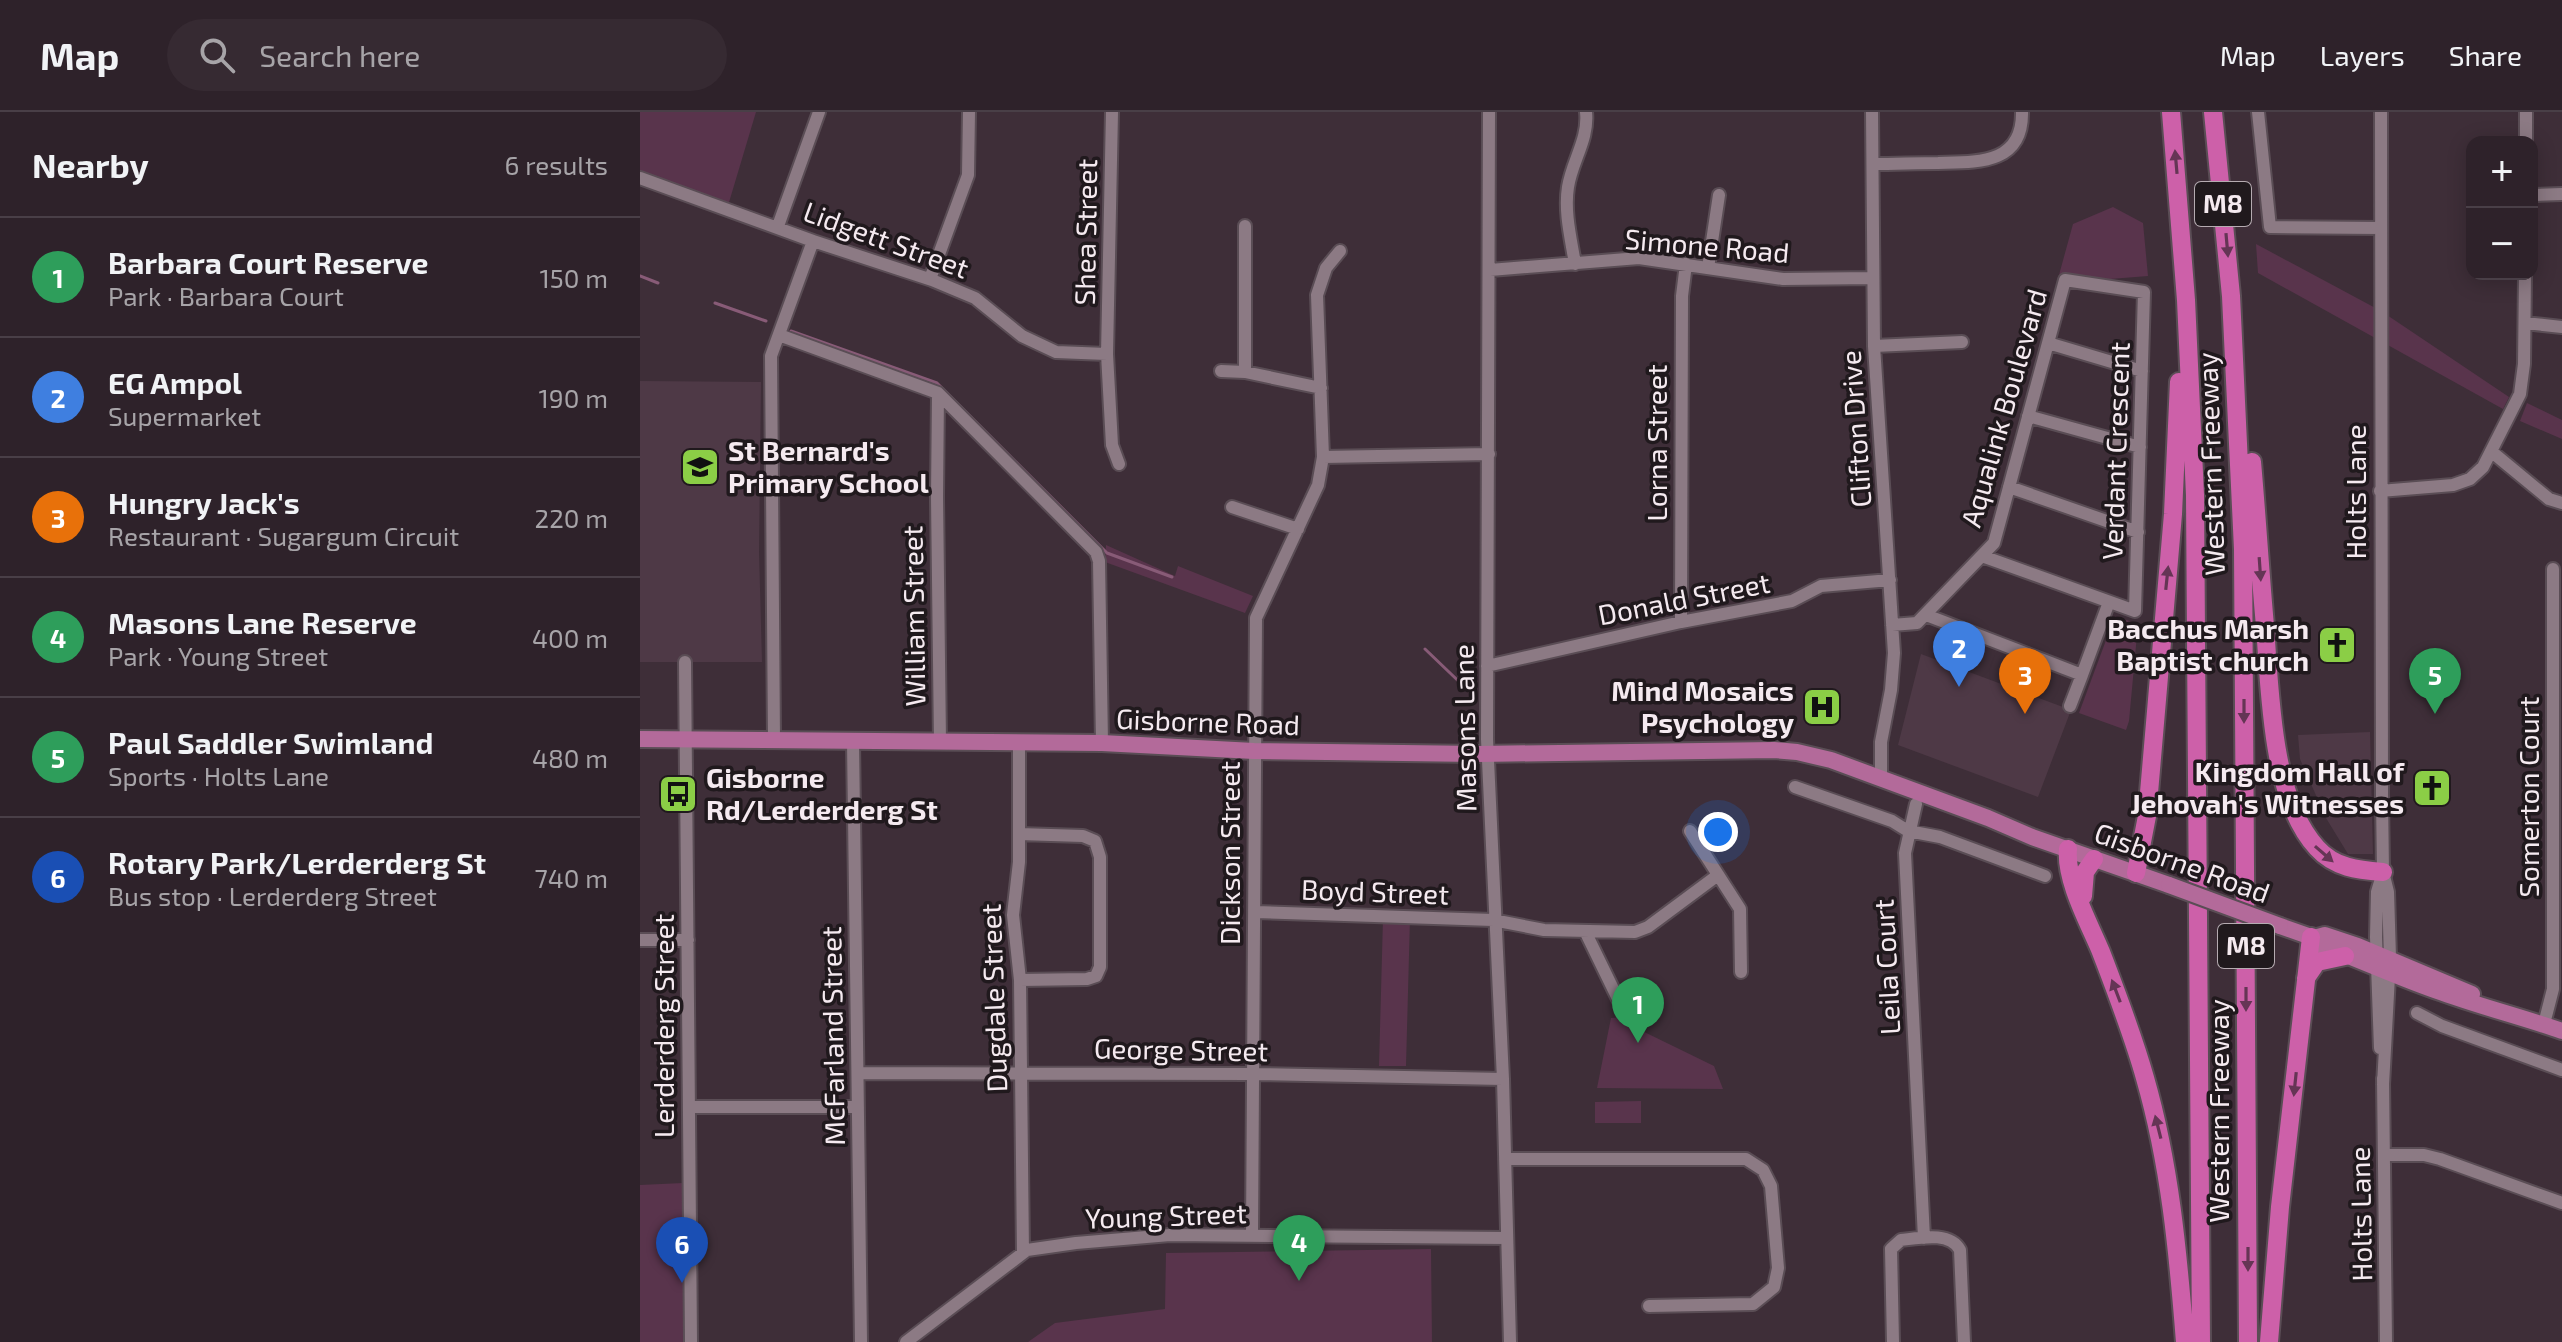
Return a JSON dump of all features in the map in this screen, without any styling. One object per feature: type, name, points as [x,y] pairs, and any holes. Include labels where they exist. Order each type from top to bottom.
[{"type":"highway","name":"Western Freeway","points":[[2171,112],[2189,350],[2195,526],[2201,1342]]},
{"type":"highway","name":"Western Freeway","points":[[2213,112],[2231,296],[2243,549],[2248,1342]]},
{"type":"highway","points":[[2136,873],[2147,816],[2174,500],[2179,392],[2180,211]]},
{"type":"highway","points":[[2231,296],[2254,481],[2272,710],[2282,773],[2299,819],[2316,847],[2338,865],[2359,871],[2383,872]]},
{"type":"highway","points":[[2068,849],[2069,864],[2086,914],[2130,1028],[2159,1131],[2174,1221],[2185,1342]]},
{"type":"highway","points":[[2086,914],[2083,880],[2094,859]]},
{"type":"highway","points":[[2269,1342],[2312,937]]},
{"type":"highway","points":[[2306,978],[2317,962],[2345,956]]},
{"type":"main road","name":"Gisborne Road","points":[[640,739],[1102,743],[1254,751],[1487,753],[1774,750],[1872,782],[1985,827],[2032,837],[2136,873],[2312,937],[2320,945],[2345,956],[2383,964]]},
{"type":"main road","name":"Gisborne Road","points":[[2312,937],[2325,935],[2475,1004],[2509,1012],[2562,1031]]},
{"type":"street","points":[[778,226],[819,112]]},
{"type":"street","points":[[930,279],[968,175],[969,112]]},
{"type":"street","name":"Shea Street","points":[[1112,112],[1107,354],[1112,445],[1119,464]]},
{"type":"street","name":"Masons Lane","points":[[1489,112],[1487,753],[1503,1079],[1510,1342]]},
{"type":"street","points":[[1575,264],[1567,211],[1568,185],[1584,137],[1586,112]]},
{"type":"street","name":"Clifton Drive","points":[[1872,112],[1874,346],[1892,625],[1891,690],[1872,782]]},
{"type":"street","points":[[1874,164],[1984,162],[2002,154],[2016,140],[2022,112]]},
{"type":"street","points":[[2258,112],[2270,227],[2381,228]]},
{"type":"street","name":"Holts Lane","points":[[2381,112],[2383,872],[2388,892],[2383,964],[2386,1342]]},
{"type":"street","points":[[2526,112],[2526,136]]},
{"type":"street","name":"Lidgett Street","points":[[640,178],[813,241],[930,279],[975,298],[1022,336],[1056,352],[1107,354]]},
{"type":"street","points":[[2538,195],[2562,194]]},
{"type":"street","points":[[1708,268],[1719,195]]},
{"type":"street","points":[[1245,226],[1245,372]]},
{"type":"street","points":[[774,740],[771,356],[813,241]]},
{"type":"street","name":"Dickson Street","points":[[1252,1236],[1256,618],[1318,485],[1323,457],[1317,295],[1326,268],[1340,251]]},
{"type":"street","name":"Simone Road","points":[[1490,270],[1639,258],[1783,279],[1873,278]]},
{"type":"street","name":"Lorna Street","points":[[1681,622],[1682,296],[1686,264]]},
{"type":"street","name":"Aqualink Boulevard","points":[[1926,615],[1994,543],[2065,280],[2144,292]]},
{"type":"street","points":[[2380,491],[2453,485],[2470,479],[2483,467],[2520,394],[2525,280]]},
{"type":"street","name":"Verdant Crescent","points":[[2109,602],[2135,611],[2144,292]]},
{"type":"street","points":[[2525,323],[2562,327]]},
{"type":"street","points":[[779,335],[938,393],[1096,552],[1099,561],[1102,743]]},
{"type":"street","points":[[1874,346],[1962,342]]},
{"type":"street","points":[[2048,343],[2142,371]]},
{"type":"street","points":[[1221,371],[1245,372],[1321,388]]},
{"type":"street","name":"William Street","points":[[938,393],[940,742]]},
{"type":"street","points":[[2028,416],[2140,447]]},
{"type":"street","points":[[2492,452],[2549,499],[2562,503]]},
{"type":"street","points":[[1323,457],[1489,454]]},
{"type":"street","points":[[2009,487],[2138,532]]},
{"type":"street","points":[[1232,507],[1298,529]]},
{"type":"street","points":[[1982,556],[2109,602],[2070,706]]},
{"type":"street","name":"Somerton Court","points":[[2544,1024],[2553,989],[2558,787],[2553,569]]},
{"type":"street","name":"Donald Street","points":[[1487,666],[1681,622],[1792,601],[1821,586],[1890,580]]},
{"type":"street","points":[[1892,625],[1917,623],[1926,615],[2082,675]]},
{"type":"street","name":"Lerderderg Street","points":[[685,662],[691,1342]]},
{"type":"street","name":"McFarland Street","points":[[853,741],[863,1338]]},
{"type":"street","name":"Dugdale Street","points":[[1019,743],[1019,862],[1013,915],[1020,980],[1023,1253]]},
{"type":"street","points":[[1795,787],[1892,821],[1908,831],[1940,837],[2045,876]]},
{"type":"street","name":"Leila Court","points":[[1918,799],[1905,853],[1924,1238]]},
{"type":"street","points":[[1690,831],[1740,909],[1741,972]]},
{"type":"street","points":[[1019,834],[1083,836],[1095,841],[1100,857],[1100,967],[1096,976],[1087,979],[1020,980]]},
{"type":"street","name":"Boyd Street","points":[[1255,912],[1493,920],[1544,930],[1635,932],[1648,927],[1718,875]]},
{"type":"street","points":[[1585,931],[1619,1001]]},
{"type":"street","points":[[640,940],[688,940]]},
{"type":"street","points":[[2417,1013],[2442,1026],[2562,1070]]},
{"type":"street","name":"George Street","points":[[858,1073],[1254,1074],[1503,1079]]},
{"type":"street","points":[[689,1107],[858,1107]]},
{"type":"street","points":[[2384,1155],[2424,1155],[2440,1159],[2562,1203]]},
{"type":"street","points":[[1505,1159],[1746,1159],[1763,1170],[1771,1186],[1778,1268],[1774,1287],[1753,1304],[1649,1306]]},
{"type":"street","name":"Young Street","points":[[906,1342],[1023,1253],[1063,1245],[1122,1238],[1506,1238]]},
{"type":"street","points":[[1893,1342],[1891,1249],[1901,1240],[1924,1238],[1948,1238],[1959,1247],[1964,1342]]},
{"type":"shaded area","points":[[640,112],[756,112],[727,209],[640,178]]},
{"type":"shaded area","points":[[2113,207],[2143,223],[2148,276],[2110,279],[2059,275],[2073,224]]},
{"type":"shaded area","points":[[2256,244],[2381,311],[2509,397],[2503,409],[2258,273]]},
{"type":"shaded area","name":"St Bernard's Primary School","points":[[640,381],[761,382],[759,552],[762,662],[640,662]]},
{"type":"shaded area","points":[[2527,403],[2562,420],[2562,439],[2520,421]]},
{"type":"shaded area","points":[[1106,545],[1175,576],[1178,566],[1253,596],[1245,613],[1105,562]]},
{"type":"shaded area","points":[[2115,616],[2138,624],[2126,730],[2079,713]]},
{"type":"shaded area","points":[[1921,654],[2071,710],[2038,797],[1898,745]]},
{"type":"shaded area","points":[[2370,732],[2373,854],[2348,854],[2326,818],[2300,759],[2298,735]]},
{"type":"shaded area","points":[[1383,918],[1410,918],[1406,1066],[1379,1066]]},
{"type":"shaded area","points":[[1623,1017],[1632,1026],[1714,1066],[1723,1089],[1597,1088],[1611,1018]]},
{"type":"shaded area","points":[[1641,1101],[1641,1123],[1595,1123],[1595,1102]]},
{"type":"shaded area","points":[[683,1183],[688,1342],[640,1342],[640,1185]]},
{"type":"shaded area","points":[[1431,1249],[1432,1342],[1028,1342],[1055,1323],[1165,1309],[1166,1253]]},
{"type":"waterway","points":[[640,276],[658,283]]},
{"type":"waterway","points":[[715,303],[766,321]]},
{"type":"waterway","points":[[791,331],[937,383],[1107,553],[1172,577]]},
{"type":"waterway","points":[[1425,649],[1473,695]]},
{"type":"place","name":"St Bernard's Primary School","points":[[700,467]]},
{"type":"place","name":"Bacchus Marsh Baptist church","points":[[2337,645]]},
{"type":"place","name":"EG Ampol","points":[[1959,687]]},
{"type":"place","name":"Mind Mosaics Psychology","points":[[1822,707]]},
{"type":"place","name":"Hungry Jack's","points":[[2025,714]]},
{"type":"place","name":"Paul Saddler Swimland","points":[[2435,714]]},
{"type":"place","name":"Kingdom Hall of Jehovah's Witnesses","points":[[2432,788]]},
{"type":"place","name":"Gisborne Rd/Lerderderg St","points":[[678,794]]},
{"type":"place","name":"Barbara Court Reserve","points":[[1638,1043]]},
{"type":"place","name":"Masons Lane Reserve","points":[[1299,1281]]},
{"type":"place","name":"Rotary Park/Lerderderg St","points":[[682,1283]]}]
